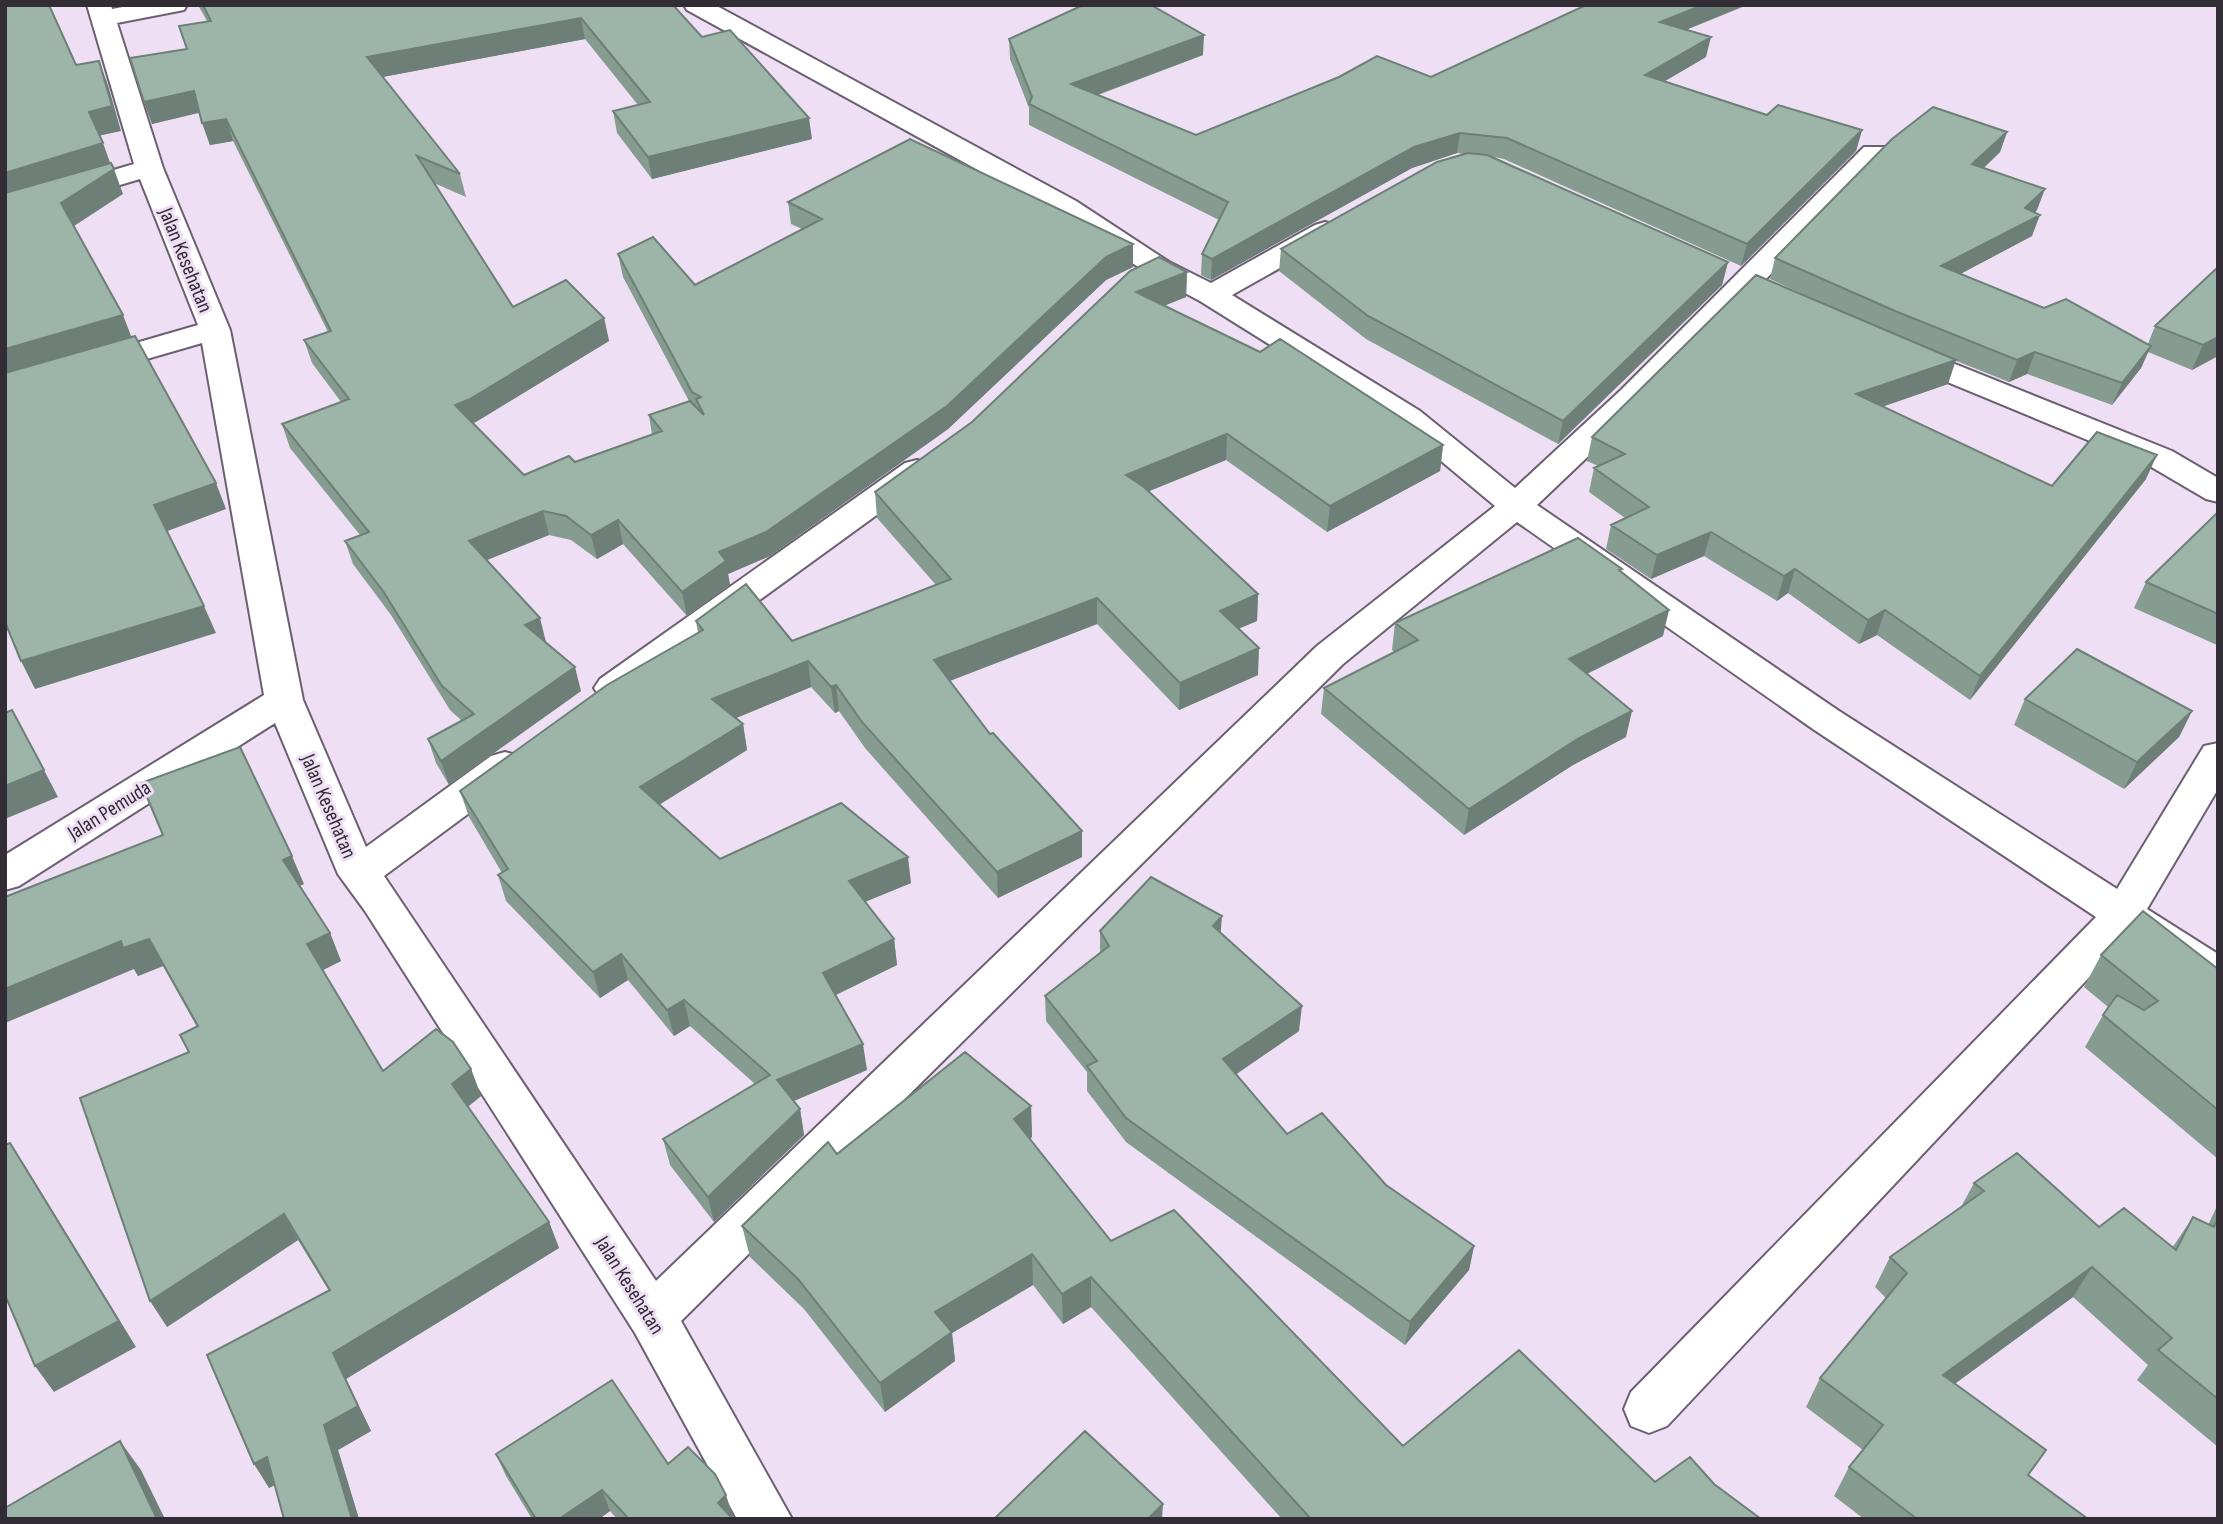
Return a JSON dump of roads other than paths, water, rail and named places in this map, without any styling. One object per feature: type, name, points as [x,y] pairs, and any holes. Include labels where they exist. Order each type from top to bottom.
[{"type":"street","points":[[101,12],[175,5]]},
{"type":"street","points":[[696,5],[1066,207],[1159,268],[1211,295],[1409,418],[1516,506],[1826,720],[2122,916],[2218,976]]},
{"type":"street","name":"Jalan Kesehatan","points":[[101,12],[135,116],[149,169],[215,330],[284,700],[358,874],[380,900],[652,1317],[766,1519]]},
{"type":"street","points":[[652,1317],[1330,655],[1516,506],[1632,397],[1745,280],[1874,153]]},
{"type":"street","points":[[5,211],[149,169]]},
{"type":"street","points":[[1211,295],[1352,216]]},
{"type":"street","points":[[1128,283],[1159,268]]},
{"type":"street","points":[[5,391],[215,330]]},
{"type":"street","points":[[1876,341],[2160,458],[2218,492]]},
{"type":"street","points":[[582,710],[939,454]]},
{"type":"street","points":[[2218,507],[2213,518],[2218,523]]},
{"type":"street","name":"Jalan Pemuda","points":[[5,875],[284,700]]},
{"type":"street","points":[[358,874],[526,751]]},
{"type":"street","points":[[1649,1409],[2122,916],[2218,756]]}]
